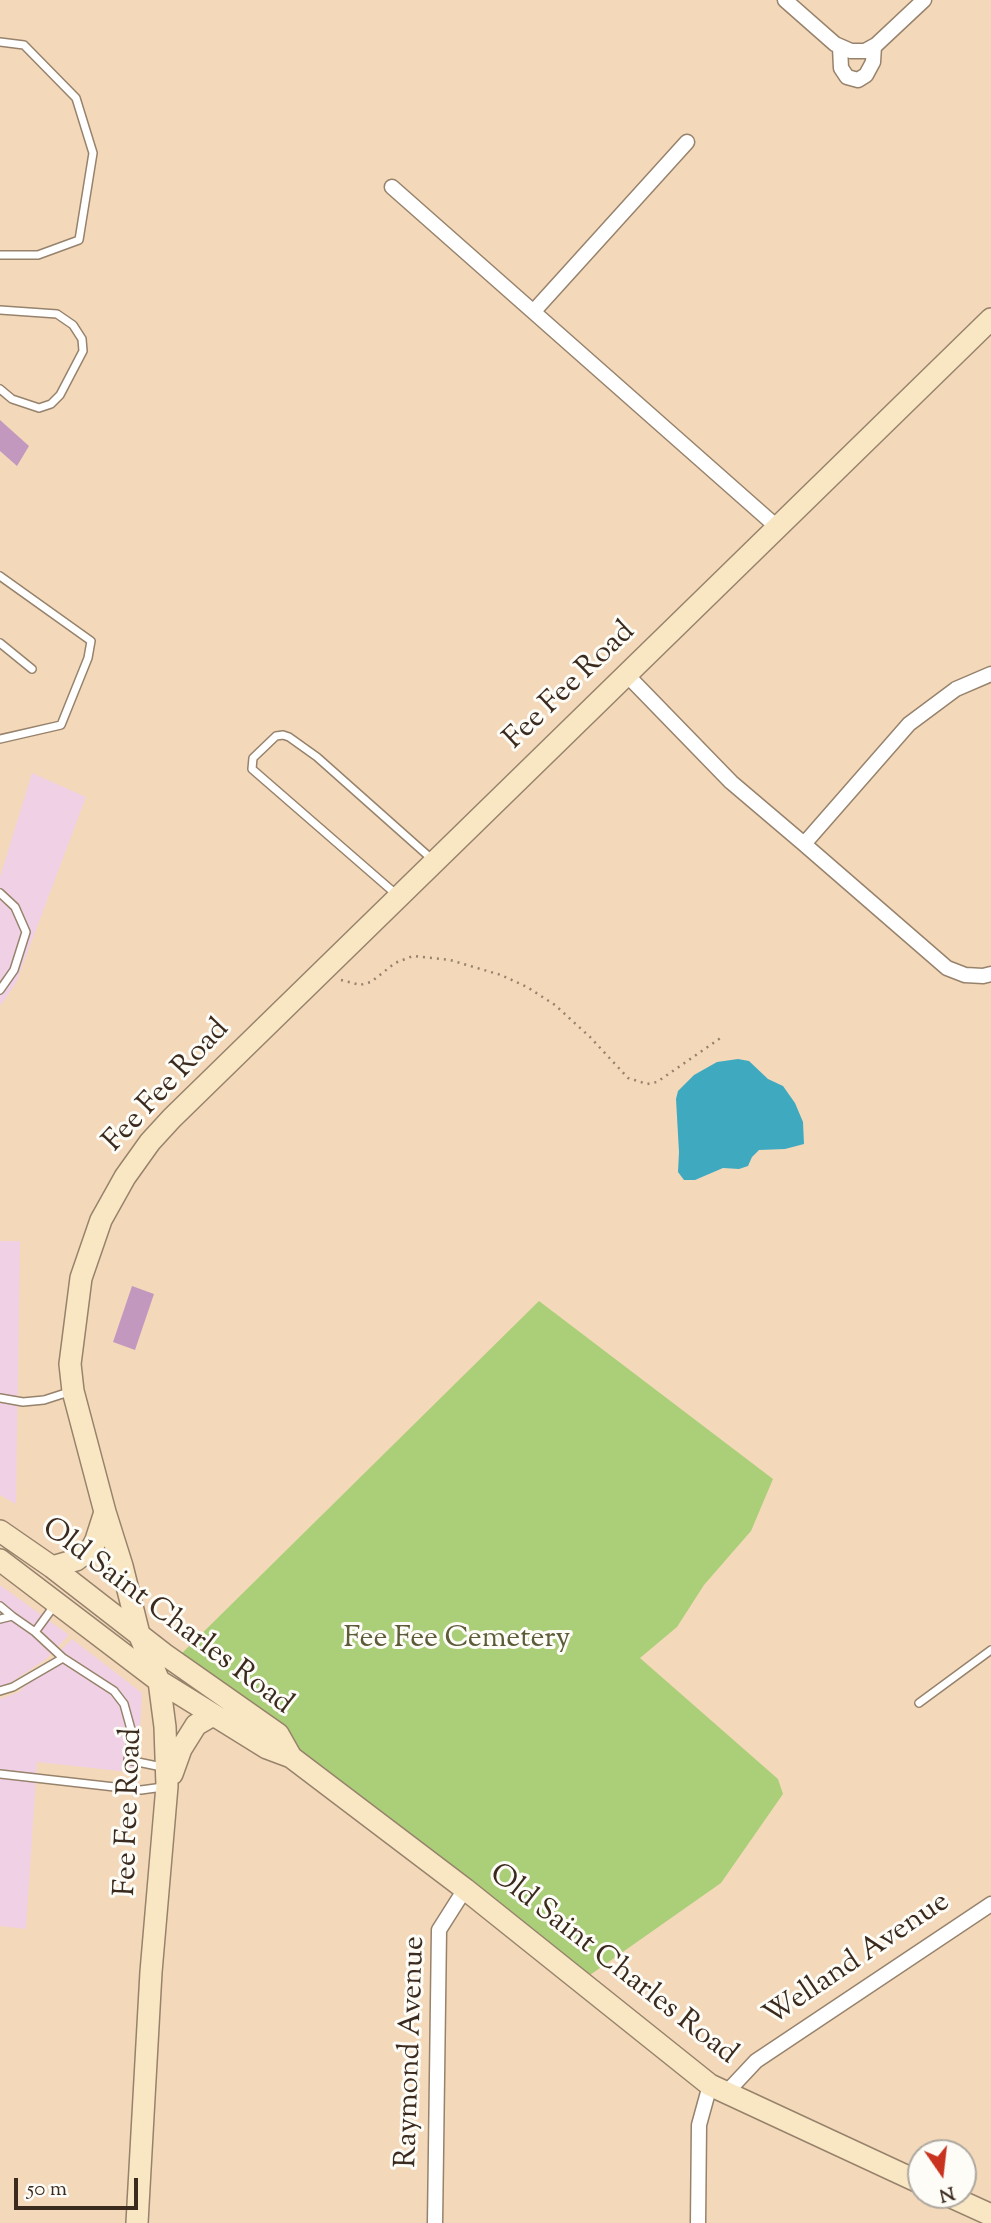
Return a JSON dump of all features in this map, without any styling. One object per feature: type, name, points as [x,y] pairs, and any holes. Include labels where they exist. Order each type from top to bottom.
[{"type":"street","points":[[785,0],[835,44],[845,49],[864,51],[874,46],[924,0]]},
{"type":"street","points":[[845,49],[841,68],[847,77],[858,80],[866,75],[873,62],[874,46]]},
{"type":"street","points":[[534,311],[687,142]]},
{"type":"street","points":[[392,187],[777,527]]},
{"type":"street","name":"Fee Fee Road","points":[[137,2223],[151,1972],[167,1777],[165,1727],[159,1681],[139,1634],[73,1391],[70,1364],[81,1278],[100,1220],[125,1177],[150,1142],[172,1118],[991,319]]},
{"type":"street","points":[[626,674],[731,782],[947,968],[965,975],[991,974]]},
{"type":"street","points":[[804,844],[909,724],[956,689],[991,674]]},
{"type":"street","points":[[52,1567],[76,1560],[92,1548],[104,1511]]},
{"type":"street","name":"Old Saint Charles Road","points":[[0,1531],[278,1734],[291,1757]]},
{"type":"street","points":[[5,1568],[26,1550]]},
{"type":"street","name":"Old Saint Charles Road","points":[[5,1568],[159,1681],[267,1748],[291,1757],[465,1889],[718,2089],[907,2177]]},
{"type":"street","points":[[167,1777],[196,1725],[213,1715]]},
{"type":"street","name":"Raymond Avenue","points":[[435,2223],[439,1930],[465,1889]]},
{"type":"street","name":"Welland Avenue","points":[[718,2089],[991,1904]]},
{"type":"street","points":[[698,2223],[699,2124],[718,2089]]},
{"type":"lane","points":[[0,42],[24,45],[76,98],[93,153],[79,240],[38,255],[0,255]]},
{"type":"lane","points":[[0,310],[57,314],[73,325],[82,339],[83,351],[60,395],[51,404],[39,408],[12,399],[0,389]]},
{"type":"lane","points":[[0,576],[91,641],[88,658],[61,725],[0,739]]},
{"type":"lane","points":[[0,643],[32,669]]},
{"type":"lane","points":[[398,896],[252,769],[253,758],[276,736],[289,737],[317,757],[435,862]]},
{"type":"lane","points":[[0,893],[15,907],[26,933],[14,970],[0,990]]},
{"type":"lane","points":[[0,1398],[34,1401],[73,1391]]},
{"type":"lane","points":[[35,1632],[56,1604]]},
{"type":"lane","points":[[0,1606],[35,1632],[63,1658],[114,1691],[124,1704],[130,1719],[132,1733],[128,1760],[167,1777]]},
{"type":"lane","points":[[0,1619],[12,1616]]},
{"type":"lane","points":[[919,1703],[991,1650]]},
{"type":"lane","points":[[0,1691],[13,1688],[63,1658]]},
{"type":"lane","points":[[0,1774],[141,1790],[167,1777]]},
{"type":"path","points":[[323,969],[350,984],[360,985],[371,982],[395,962],[413,956],[450,960],[501,975],[527,987],[555,1005],[590,1037],[628,1078],[647,1084],[657,1082],[722,1037]]},
{"type":"shaded area","points":[[32,773],[86,797],[16,983],[0,1006],[0,877]]},
{"type":"shaded area","points":[[0,1241],[20,1241],[16,1504],[0,1495]]},
{"type":"shaded area","points":[[0,1585],[69,1635],[46,1659],[10,1683],[0,1686]]},
{"type":"shaded area","points":[[72,1639],[142,1693],[138,1773],[37,1762],[26,1929],[0,1926],[0,1699],[19,1692]]},
{"type":"green space","name":"Fee Fee Cemetery","points":[[539,1301],[773,1479],[751,1531],[704,1585],[677,1627],[640,1658],[778,1779],[783,1794],[721,1883],[590,1975],[178,1657]]},
{"type":"water","points":[[738,1059],[749,1061],[768,1079],[783,1086],[795,1103],[803,1122],[804,1144],[785,1149],[759,1150],[748,1166],[739,1169],[723,1168],[695,1180],[684,1180],[678,1172],[678,1091],[694,1075],[717,1062]]},
{"type":"building","points":[[0,420],[29,446],[17,466],[0,451]]},
{"type":"building","points":[[132,1286],[154,1294],[135,1350],[113,1342]]}]
